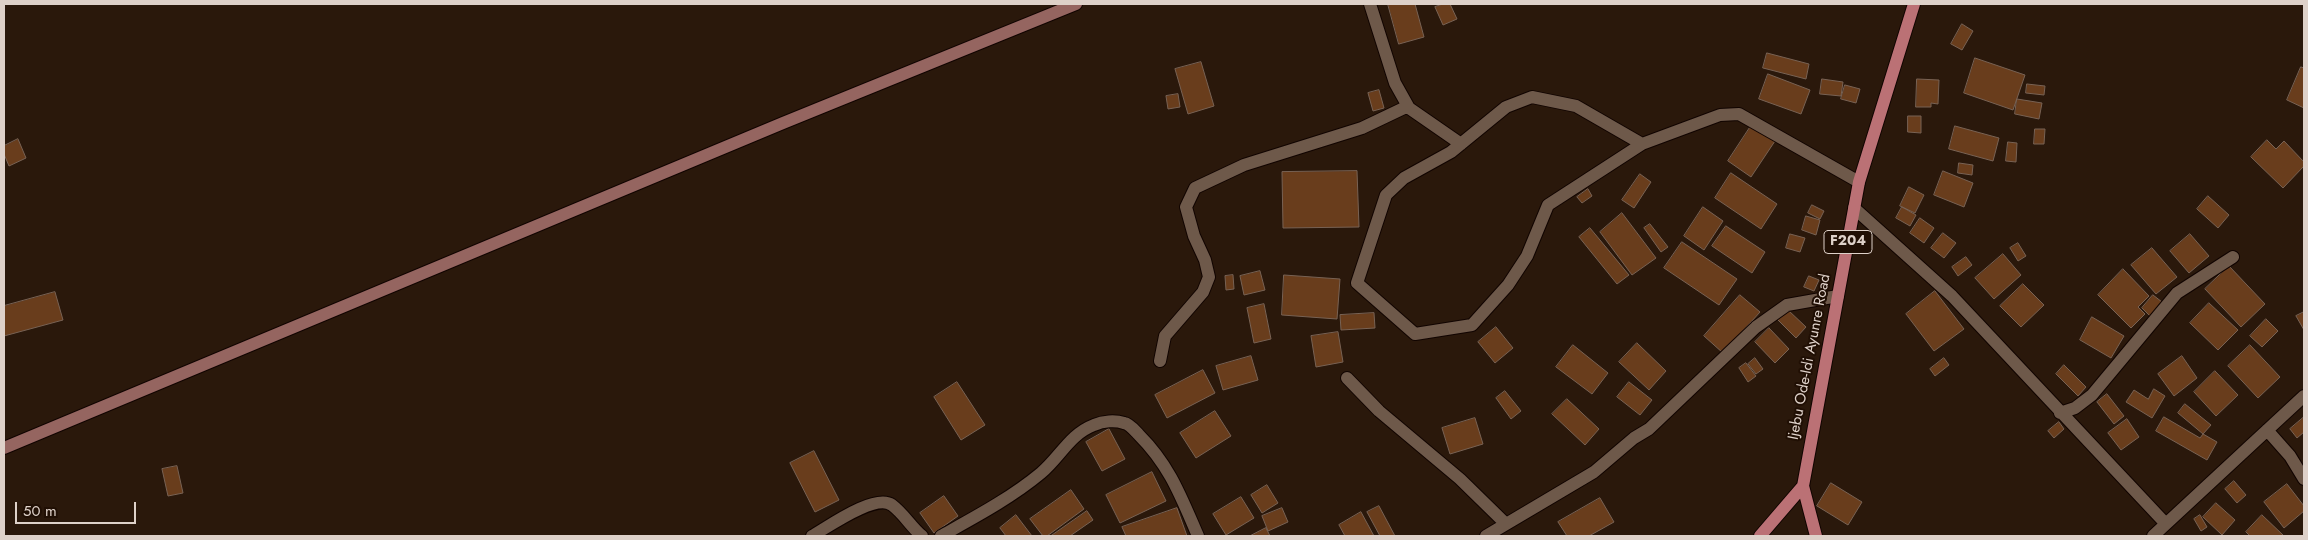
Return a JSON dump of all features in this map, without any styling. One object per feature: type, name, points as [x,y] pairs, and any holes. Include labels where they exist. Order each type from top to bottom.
[{"type":"main road","points":[[4,448],[783,123],[1076,4]]},
{"type":"main road","name":"Ijebu Ode-Idi Ayunre Road","points":[[1802,486],[1859,182],[1914,4]]},
{"type":"main road","name":"F204","points":[[1760,536],[1802,486]]},
{"type":"main road","name":"F204","points":[[1802,486],[1816,536]]},
{"type":"street","points":[[1370,4],[1396,83],[1409,108],[1461,144]]},
{"type":"street","points":[[1642,144],[1576,106],[1532,97],[1506,107],[1451,152],[1404,178],[1386,195],[1357,283],[1416,334],[1472,325],[1508,285],[1527,256],[1548,205],[1642,144],[1720,115],[1739,114],[1859,182]]},
{"type":"street","points":[[1160,361],[1166,336],[1203,292],[1209,277],[1205,260],[1194,236],[1186,207],[1195,188],[1244,165],[1362,128],[1404,108],[1409,108]]},
{"type":"street","points":[[1854,208],[1952,296],[2166,524]]},
{"type":"street","points":[[2060,413],[2075,408],[2092,395],[2177,293],[2233,257]]},
{"type":"street","points":[[1486,536],[1594,472],[1634,438],[1649,429],[1756,327],[1787,305],[1838,296]]},
{"type":"street","points":[[1347,378],[1380,411],[1460,479],[1506,524]]},
{"type":"street","points":[[2153,536],[2304,396]]},
{"type":"street","points":[[941,536],[1012,495],[1043,472],[1064,447],[1082,432],[1094,424],[1110,421],[1126,423],[1147,443],[1170,472],[1198,536]]},
{"type":"street","points":[[2268,430],[2290,456],[2304,480]]},
{"type":"street","points":[[812,536],[866,505],[883,503],[891,504],[922,536]]},
{"type":"building","points":[[1388,4],[1415,4],[1424,37],[1399,44]]},
{"type":"building","points":[[1450,4],[1457,19],[1443,25],[1435,7]]},
{"type":"building","points":[[1962,24],[1973,31],[1962,50],[1951,44]]},
{"type":"building","points":[[1767,53],[1809,64],[1806,79],[1763,68]]},
{"type":"building","points":[[1975,58],[2025,75],[2013,110],[1964,93]]},
{"type":"building","points":[[1201,62],[1214,106],[1188,114],[1175,69]]},
{"type":"building","points":[[2301,67],[2304,68],[2304,108],[2287,100]]},
{"type":"building","points":[[1768,74],[1810,90],[1801,114],[1759,99]]},
{"type":"building","points":[[1822,79],[1843,82],[1841,96],[1820,94]]},
{"type":"building","points":[[1917,79],[1939,80],[1938,104],[1931,103],[1931,107],[1916,107]]},
{"type":"building","points":[[2027,84],[2045,86],[2044,95],[2026,93]]},
{"type":"building","points":[[1845,85],[1860,89],[1856,103],[1841,99]]},
{"type":"building","points":[[1379,90],[1384,108],[1373,111],[1368,93]]},
{"type":"building","points":[[1178,94],[1180,107],[1168,109],[1166,96]]},
{"type":"building","points":[[2017,99],[2042,103],[2039,119],[2015,114]]},
{"type":"building","points":[[1908,116],[1921,116],[1921,133],[1908,132]]},
{"type":"building","points":[[1751,126],[1775,141],[1751,177],[1728,161]]},
{"type":"building","points":[[1955,126],[1999,138],[1993,161],[1949,149]]},
{"type":"building","points":[[2035,129],[2045,129],[2044,144],[2034,144]]},
{"type":"building","points":[[18,139],[26,158],[9,166],[4,154],[4,146]]},
{"type":"building","points":[[2267,140],[2276,149],[2284,141],[2304,162],[2304,166],[2283,188],[2251,157]]},
{"type":"building","points":[[2008,142],[2017,143],[2016,162],[2006,161]]},
{"type":"building","points":[[1959,163],[1973,165],[1972,175],[1958,173]]},
{"type":"building","points":[[1357,171],[1359,227],[1283,228],[1282,172]]},
{"type":"building","points":[[1943,171],[1973,183],[1964,207],[1934,195]]},
{"type":"building","points":[[1731,173],[1777,204],[1761,229],[1715,198]]},
{"type":"building","points":[[1640,174],[1651,182],[1634,208],[1622,200]]},
{"type":"building","points":[[1909,187],[1924,195],[1915,213],[1900,206]]},
{"type":"building","points":[[1588,189],[1592,196],[1582,203],[1577,197]]},
{"type":"building","points":[[2208,196],[2229,215],[2218,228],[2197,209]]},
{"type":"building","points":[[1812,205],[1824,211],[1820,219],[1808,213]]},
{"type":"building","points":[[1703,207],[1723,221],[1704,250],[1684,236]]},
{"type":"building","points":[[1902,207],[1916,215],[1910,226],[1896,218]]},
{"type":"building","points":[[1622,213],[1656,258],[1632,275],[1600,232]]},
{"type":"building","points":[[1806,216],[1820,220],[1816,235],[1802,230]]},
{"type":"building","points":[[1920,218],[1934,228],[1924,243],[1910,233]]},
{"type":"building","points":[[1650,224],[1668,247],[1661,252],[1644,228]]},
{"type":"building","points":[[1726,226],[1765,252],[1752,273],[1712,246]]},
{"type":"building","points":[[1590,228],[1629,275],[1617,284],[1579,237]]},
{"type":"building","points":[[1943,233],[1956,243],[1944,258],[1931,248]]},
{"type":"building","points":[[1790,234],[1805,238],[1800,252],[1786,248]]},
{"type":"building","points":[[2190,234],[2209,256],[2189,273],[2170,251]]},
{"type":"building","points":[[1682,242],[1737,279],[1719,305],[1664,268]]},
{"type":"building","points":[[2018,243],[2026,256],[2018,261],[2010,248]]},
{"type":"building","points":[[2152,248],[2177,277],[2156,294],[2131,265]]},
{"type":"building","points":[[2003,254],[2021,275],[1994,299],[1975,278]]},
{"type":"building","points":[[1966,257],[1972,265],[1958,276],[1952,267]]},
{"type":"building","points":[[2229,266],[2265,304],[2241,327],[2205,289]]},
{"type":"building","points":[[2123,269],[2149,296],[2138,307],[2145,314],[2131,328],[2098,295]]},
{"type":"building","points":[[1260,271],[1265,290],[1244,295],[1240,276]]},
{"type":"building","points":[[1233,275],[1234,289],[1226,290],[1225,276]]},
{"type":"building","points":[[1284,275],[1340,279],[1337,319],[1282,315]]},
{"type":"building","points":[[1809,276],[1819,280],[1814,291],[1804,287]]},
{"type":"building","points":[[2023,284],[2044,305],[2021,327],[2000,306]]},
{"type":"building","points":[[1935,291],[1964,329],[1934,351],[1906,314]]},
{"type":"building","points":[[55,292],[63,320],[4,336],[4,306]]},
{"type":"building","points":[[1740,295],[1760,312],[1723,353],[1704,336]]},
{"type":"building","points":[[2153,295],[2162,302],[2150,316],[2142,308]]},
{"type":"building","points":[[2209,303],[2238,330],[2218,350],[2190,323]]},
{"type":"building","points":[[1264,304],[1271,339],[1254,343],[1247,308]]},
{"type":"building","points":[[1788,310],[1806,327],[1796,338],[1778,320]]},
{"type":"building","points":[[2304,312],[2304,330],[2296,316]]},
{"type":"building","points":[[1374,313],[1375,328],[1341,330],[1340,315]]},
{"type":"building","points":[[2092,317],[2124,336],[2111,358],[2080,340]]},
{"type":"building","points":[[2266,319],[2278,331],[2262,347],[2250,336]]},
{"type":"building","points":[[1496,327],[1513,348],[1495,363],[1478,342]]},
{"type":"building","points":[[1769,328],[1789,349],[1775,363],[1755,342]]},
{"type":"building","points":[[1338,332],[1343,362],[1316,367],[1311,336]]},
{"type":"building","points":[[1637,343],[1666,371],[1649,390],[1619,362]]},
{"type":"building","points":[[1573,345],[1608,373],[1592,394],[1556,367]]},
{"type":"building","points":[[2250,345],[2280,377],[2258,398],[2228,366]]},
{"type":"building","points":[[1251,356],[1258,380],[1223,390],[1216,366]]},
{"type":"building","points":[[2182,356],[2197,378],[2174,396],[2158,374]]},
{"type":"building","points":[[1755,358],[1763,369],[1756,374],[1748,364]]},
{"type":"building","points":[[1944,358],[1949,365],[1935,376],[1930,369]]},
{"type":"building","points":[[1746,363],[1756,376],[1748,382],[1739,368]]},
{"type":"building","points":[[2064,365],[2086,387],[2078,396],[2056,374]]},
{"type":"building","points":[[1203,370],[1215,393],[1167,418],[1155,395]]},
{"type":"building","points":[[2215,371],[2238,395],[2216,416],[2194,392]]},
{"type":"building","points":[[957,382],[985,425],[961,440],[934,397]]},
{"type":"building","points":[[1629,382],[1652,400],[1640,415],[1617,397]]},
{"type":"building","points":[[2154,389],[2165,396],[2152,418],[2126,402],[2134,390],[2148,399]]},
{"type":"building","points":[[1505,391],[1521,411],[1511,419],[1496,398]]},
{"type":"building","points":[[2107,394],[2124,416],[2114,424],[2097,402]]},
{"type":"building","points":[[1567,399],[1599,429],[1585,445],[1552,414]]},
{"type":"building","points":[[2185,404],[2211,425],[2203,434],[2178,413]]},
{"type":"building","points":[[1215,411],[1231,436],[1196,458],[1180,433]]},
{"type":"building","points":[[2164,417],[2200,438],[2203,434],[2217,442],[2207,460],[2156,431]]},
{"type":"building","points":[[2304,417],[2304,432],[2297,438],[2290,429]]},
{"type":"building","points":[[1475,418],[1483,444],[1450,454],[1442,428]]},
{"type":"building","points":[[2127,419],[2139,437],[2121,450],[2108,433]]},
{"type":"building","points":[[2059,422],[2064,429],[2054,438],[2048,431]]},
{"type":"building","points":[[1109,429],[1125,459],[1102,471],[1086,442]]},
{"type":"building","points":[[814,451],[839,500],[815,512],[790,463]]},
{"type":"building","points":[[177,466],[183,493],[168,496],[162,469]]},
{"type":"building","points":[[1152,472],[1166,501],[1120,523],[1106,495]]},
{"type":"building","points":[[2234,481],[2246,495],[2237,503],[2225,489]]},
{"type":"building","points":[[1831,483],[1862,502],[1848,525],[1817,506]]},
{"type":"building","points":[[2287,484],[2304,506],[2304,511],[2284,528],[2264,502]]},
{"type":"building","points":[[1267,485],[1278,503],[1262,513],[1251,495]]},
{"type":"building","points":[[1071,490],[1084,509],[1047,536],[1043,536],[1030,519]]},
{"type":"building","points":[[944,496],[958,516],[934,533],[920,513]]},
{"type":"building","points":[[1241,497],[1254,518],[1226,535],[1213,514]]},
{"type":"building","points":[[1600,498],[1614,522],[1589,536],[1567,536],[1558,522]]},
{"type":"building","points":[[2216,503],[2235,520],[2222,535],[2203,517]]},
{"type":"building","points":[[1379,506],[1395,536],[1380,536],[1367,512]]},
{"type":"building","points":[[1177,508],[1187,536],[1126,536],[1122,527]]},
{"type":"building","points":[[1282,508],[1288,522],[1268,531],[1262,516]]},
{"type":"building","points":[[1087,511],[1093,520],[1070,536],[1051,536]]},
{"type":"building","points":[[1361,512],[1374,536],[1345,536],[1339,525]]},
{"type":"building","points":[[1016,515],[1032,536],[1006,536],[1000,528]]},
{"type":"building","points":[[2200,515],[2207,527],[2201,531],[2194,519]]},
{"type":"building","points":[[2262,515],[2282,536],[2250,536],[2246,532]]},
{"type":"building","points":[[1266,528],[1270,536],[1250,536]]}]
